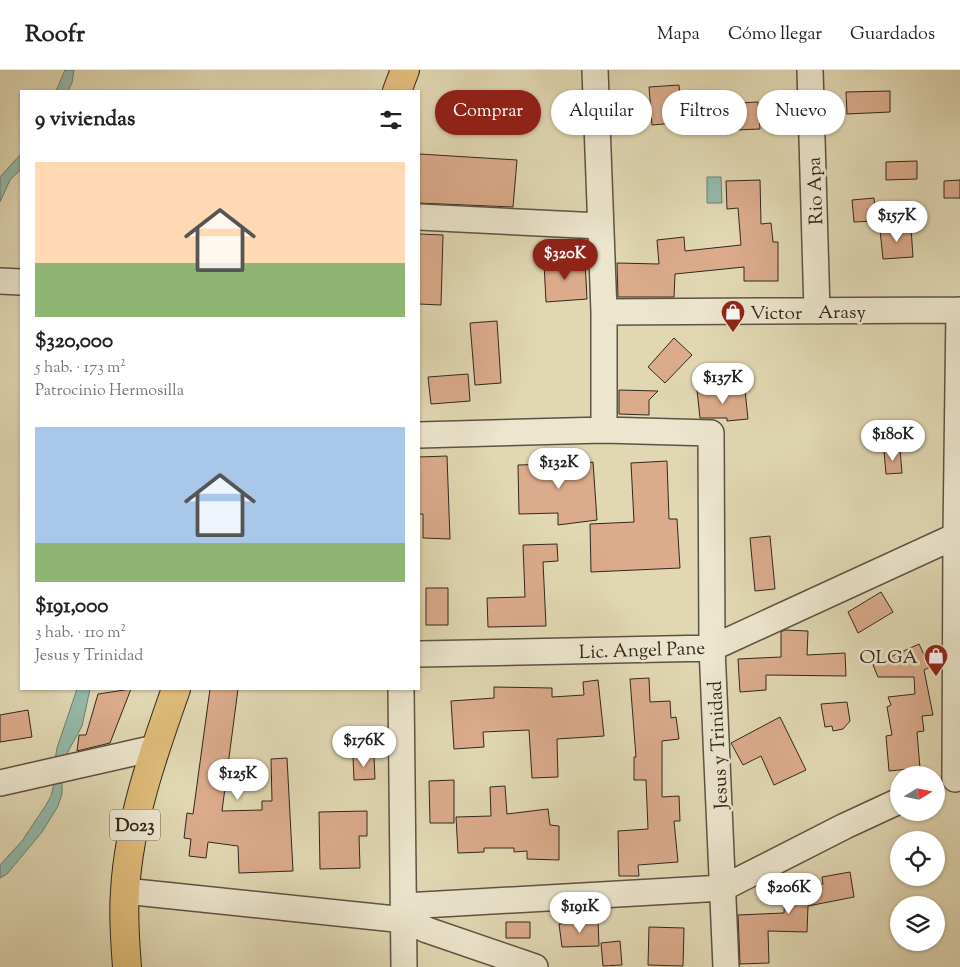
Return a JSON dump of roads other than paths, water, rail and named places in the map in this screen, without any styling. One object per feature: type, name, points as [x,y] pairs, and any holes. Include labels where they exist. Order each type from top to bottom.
[{"type":"main road","points":[[397,90],[405,70]]},
{"type":"main road","name":"D023","points":[[127,967],[125,891],[128,862],[138,813],[155,748],[176,690]]},
{"type":"street","points":[[420,436],[604,430],[604,312],[596,70]]},
{"type":"street","name":"Rio Apa","points":[[810,70],[817,311]]},
{"type":"street","points":[[420,217],[600,226]]},
{"type":"street","points":[[0,281],[20,282]]},
{"type":"street","points":[[951,781],[958,534],[960,310]]},
{"type":"street","name":"Arasy","points":[[604,312],[960,310]]},
{"type":"street","name":"Jesus y Trinidad","points":[[604,430],[711,433],[712,648],[726,967]]},
{"type":"street","name":"Lic. Angel Pane","points":[[420,654],[712,648],[958,534]]},
{"type":"street","points":[[401,690],[405,913],[404,967]]},
{"type":"street","points":[[0,783],[155,748]]},
{"type":"street","points":[[125,891],[405,913],[723,888],[890,805]]},
{"type":"street","points":[[405,913],[427,930],[535,967]]},
{"type":"place","name":"Victor","points":[[733,333]]},
{"type":"place","name":"OLGA","points":[[936,677]]}]
